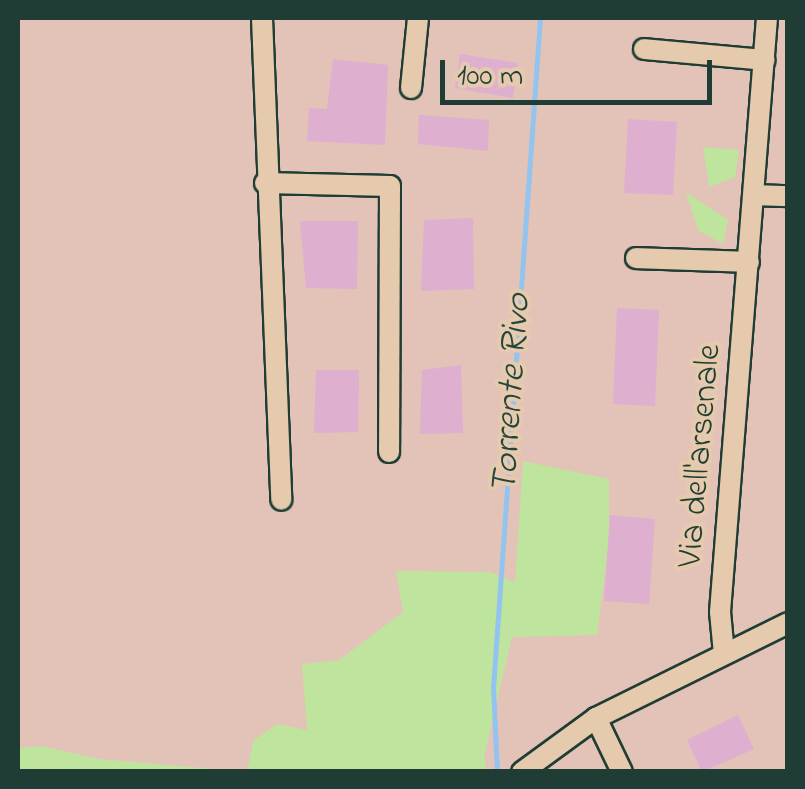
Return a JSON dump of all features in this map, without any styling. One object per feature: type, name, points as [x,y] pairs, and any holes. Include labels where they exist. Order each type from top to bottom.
[{"type":"street","points":[[262,18],[265,184],[281,500]]},
{"type":"street","points":[[411,88],[418,18]]},
{"type":"street","name":"Via dell'arsenale","points":[[724,654],[720,612],[767,18]]},
{"type":"street","points":[[644,49],[764,60]]},
{"type":"street","points":[[265,184],[390,186],[389,452]]},
{"type":"street","points":[[754,195],[788,196]]},
{"type":"street","points":[[636,258],[749,262]]},
{"type":"street","points":[[522,772],[596,718],[788,623]]},
{"type":"street","points":[[596,718],[622,772]]},
{"type":"green space","points":[[703,147],[739,150],[735,177],[709,187]]},
{"type":"green space","points":[[686,192],[728,220],[723,244],[698,230]]},
{"type":"green space","points":[[523,461],[609,479],[609,541],[597,635],[512,637],[484,757],[487,771],[247,772],[253,741],[277,724],[307,730],[302,664],[339,660],[403,612],[396,571],[490,572],[515,582]]},
{"type":"green space","points":[[42,746],[99,759],[237,771],[18,771],[18,748]]},
{"type":"building","points":[[460,54],[518,63],[513,98],[455,88]]},
{"type":"building","points":[[333,59],[388,65],[385,145],[307,141],[309,108],[327,109]]},
{"type":"building","points":[[419,115],[489,120],[488,151],[418,144]]},
{"type":"building","points":[[628,119],[677,122],[673,195],[624,193]]},
{"type":"building","points":[[473,218],[474,289],[421,291],[424,220]]},
{"type":"building","points":[[300,221],[358,221],[357,289],[306,288]]},
{"type":"building","points":[[617,308],[659,310],[655,406],[613,404]]},
{"type":"building","points":[[461,365],[463,433],[420,434],[422,370]]},
{"type":"building","points":[[316,370],[359,370],[358,432],[314,433]]},
{"type":"building","points":[[610,515],[655,519],[649,604],[604,601]]},
{"type":"building","points":[[738,715],[754,749],[702,772],[687,740]]},
{"type":"waterway","name":"Torrente Rivo","points":[[497,772],[493,688],[540,18]]}]
